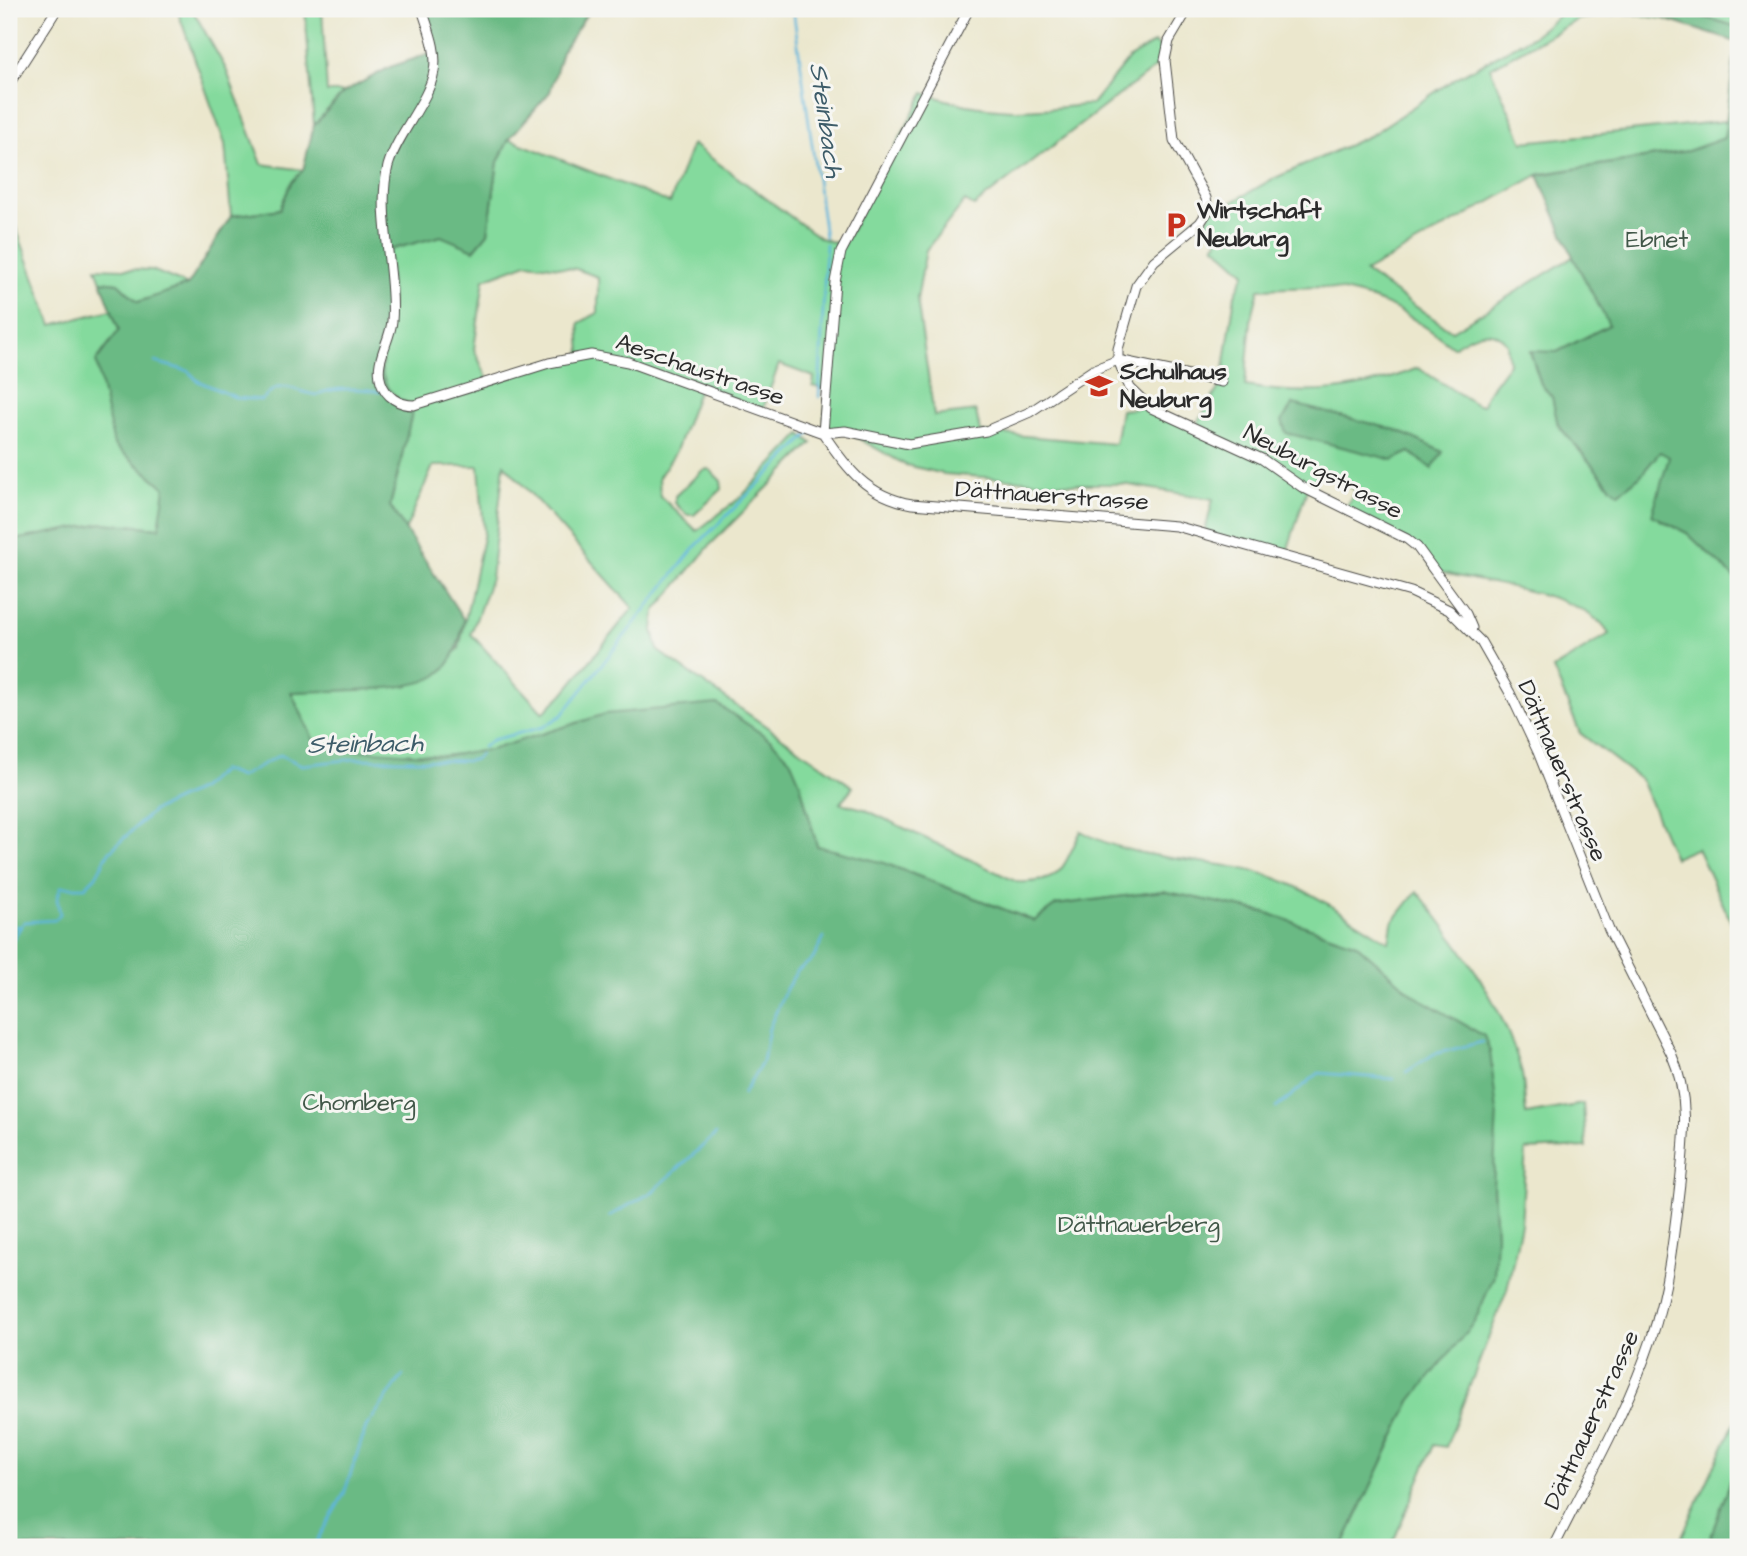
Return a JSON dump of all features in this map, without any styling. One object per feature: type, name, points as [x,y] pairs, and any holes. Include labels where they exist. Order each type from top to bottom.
[{"type":"street","points":[[9,84],[57,9]]},
{"type":"street","name":"Aeschaustrasse","points":[[422,9],[435,52],[435,68],[430,85],[393,154],[386,184],[392,320],[379,366],[381,382],[391,397],[400,403],[414,405],[549,363],[591,355],[628,362],[823,433],[845,431],[909,444],[986,431],[1040,407],[1093,370],[1118,360]]},
{"type":"street","points":[[823,433],[835,282],[841,252],[969,9]]},
{"type":"street","points":[[1188,9],[1169,41],[1165,60],[1174,140],[1204,195],[1208,211],[1203,221],[1158,257],[1138,282],[1118,345],[1118,360],[1222,382]]},
{"type":"street","name":"Neuburgstrasse","points":[[1118,360],[1127,383],[1147,405],[1262,459],[1307,489],[1410,540],[1463,610],[1474,633]]},
{"type":"street","name":"Dättnauerstrasse","points":[[823,433],[853,476],[880,495],[901,502],[1145,522],[1191,529],[1422,595],[1449,610],[1474,633],[1510,693],[1532,740],[1603,918],[1671,1053],[1681,1080],[1686,1114],[1664,1297],[1651,1340],[1554,1547]]},
{"type":"green space","points":[[177,9],[192,9],[226,69],[262,164],[303,170],[291,183],[280,209],[231,216],[225,144]]},
{"type":"green space","points":[[305,9],[322,9],[327,92],[344,92],[314,125]]},
{"type":"green space","points":[[426,9],[590,9],[562,52],[550,92],[509,139],[498,162],[488,233],[474,250],[441,236],[389,250],[391,306],[379,366],[391,397],[414,405],[390,506],[464,620],[452,658],[436,676],[387,688],[291,692],[317,747],[443,756],[490,750],[605,714],[717,704],[771,740],[790,759],[799,780],[817,846],[884,863],[1034,921],[1056,905],[1163,891],[1267,913],[1356,944],[1415,996],[1484,1036],[1490,1051],[1497,1112],[1493,1189],[1496,1235],[1494,1276],[1475,1321],[1411,1401],[1342,1547],[9,1547],[9,541],[103,523],[159,528],[165,488],[114,445],[96,361],[119,330],[101,281],[118,283],[138,302],[188,285],[231,216],[280,209],[291,183],[303,170],[314,125],[344,92],[390,67],[435,52]]},
{"type":"green space","points":[[1567,9],[1664,9],[1664,19],[1624,13],[1579,19],[1490,68],[1523,142],[1727,121],[1724,139],[1688,151],[1540,174],[1365,272],[1452,331],[1573,257],[1610,325],[1557,352],[1530,352],[1541,384],[1552,396],[1558,425],[1619,493],[1640,476],[1660,451],[1670,457],[1660,520],[1687,533],[1738,581],[1738,937],[1697,848],[1674,858],[1641,780],[1580,733],[1553,669],[1609,634],[1596,619],[1554,598],[1434,570],[1417,547],[1346,508],[1356,490],[1321,471],[1307,489],[1286,555],[1205,532],[1213,499],[1123,484],[1071,484],[944,474],[906,465],[845,431],[823,433],[827,390],[813,386],[814,377],[779,364],[762,412],[699,389],[676,451],[659,477],[660,496],[697,531],[741,497],[801,434],[812,443],[711,544],[655,611],[653,630],[658,651],[853,787],[840,803],[864,809],[1017,882],[1044,880],[1059,871],[1081,831],[1126,849],[1244,869],[1299,888],[1389,942],[1392,923],[1417,891],[1477,974],[1502,1019],[1522,1072],[1526,1114],[1583,1104],[1586,1147],[1526,1150],[1521,1224],[1507,1290],[1446,1447],[1434,1445],[1391,1547],[1342,1547],[1411,1401],[1428,1377],[1496,1235],[1484,1036],[1415,996],[1356,944],[1267,913],[1163,891],[1056,905],[1034,921],[884,863],[817,846],[799,780],[771,740],[717,704],[490,750],[443,756],[317,748],[291,692],[409,685],[459,649],[484,533],[479,466],[433,466],[405,531],[390,506],[402,459],[405,405],[381,382],[389,250],[441,236],[488,233],[498,162],[509,139],[670,203],[692,144],[820,238],[843,245],[924,93],[967,105],[1007,110],[1092,104],[1129,58],[1154,43],[1165,51],[1165,60],[974,206],[965,201],[926,250],[917,299],[934,416],[976,411],[980,432],[1115,444],[1121,410],[1139,408],[1142,402],[1194,429],[1222,382],[1235,295],[1245,273],[1214,245],[1218,241],[1207,222],[1208,211],[1220,209],[1271,180],[1371,135],[1456,78],[1533,36]],"holes":[[[527,263],[576,269],[598,277],[598,313],[579,323],[581,356],[489,382],[474,349],[484,279]],[[1321,287],[1360,295],[1392,307],[1453,347],[1474,335],[1488,332],[1495,334],[1507,344],[1509,364],[1486,395],[1483,405],[1477,405],[1418,368],[1375,382],[1333,390],[1291,391],[1245,386],[1251,321],[1259,289]],[[504,464],[633,608],[563,694],[543,713],[471,634],[491,578]]]},
{"type":"green space","name":"Ebnet","points":[[1664,9],[1676,9],[1738,27],[1738,581],[1687,533],[1652,515],[1669,457],[1660,452],[1640,476],[1619,493],[1558,425],[1552,397],[1541,384],[1530,351],[1557,352],[1609,325],[1573,257],[1538,175],[1688,151],[1724,138],[1736,42],[1664,19]]},
{"type":"green space","points":[[1676,9],[1738,9],[1738,27]]},
{"type":"green space","points":[[9,209],[52,325],[111,310],[119,330],[114,445],[165,488],[160,528],[103,523],[9,541]]},
{"type":"green space","points":[[96,268],[152,270],[188,285],[138,302],[118,283],[101,281]]},
{"type":"green space","points":[[1293,404],[1396,430],[1443,452],[1432,469],[1410,452],[1393,460],[1286,433],[1282,421]]},
{"type":"green space","points":[[709,469],[721,481],[722,489],[694,515],[687,515],[675,503],[675,496],[703,470]]},
{"type":"green space","points":[[1738,1415],[1738,1460],[1707,1547],[1677,1547]]},
{"type":"green space","points":[[1738,1460],[1738,1547],[1707,1547]]},
{"type":"waterway","name":"Steinbach","points":[[793,9],[825,237]]},
{"type":"waterway","name":"Steinbach","points":[[819,397],[826,244]]},
{"type":"waterway","points":[[155,362],[188,371],[198,381],[237,398],[262,400],[282,387],[317,395],[347,389],[380,392]]},
{"type":"waterway","name":"Steinbach","points":[[483,747],[492,740],[543,727],[562,715],[695,547],[810,433]]},
{"type":"waterway","name":"Steinbach","points":[[9,945],[24,922],[55,920],[60,914],[57,899],[61,887],[85,887],[96,876],[109,852],[153,811],[200,789],[222,770],[240,777],[280,755],[302,765],[355,759],[468,761],[476,759],[480,754]]},
{"type":"waterway","points":[[9,928],[19,926]]},
{"type":"waterway","points":[[743,1094],[763,1061],[769,1028],[786,989],[797,971],[813,959],[824,937]]},
{"type":"waterway","points":[[1406,1072],[1434,1054],[1482,1042]]},
{"type":"waterway","points":[[1276,1108],[1319,1073],[1394,1079]]},
{"type":"waterway","points":[[610,1216],[652,1192],[716,1134]]},
{"type":"waterway","points":[[313,1547],[344,1494],[366,1427],[403,1375]]},
{"type":"place","name":"Wirtschaft Neuburg","points":[[1176,225]]},
{"type":"place","name":"Schulhaus Neuburg","points":[[1099,386]]},
{"type":"park label","name":"Chomberg","points":[[359,1103]]},
{"type":"park label","name":"Dättnauerberg","points":[[1139,1225]]}]
